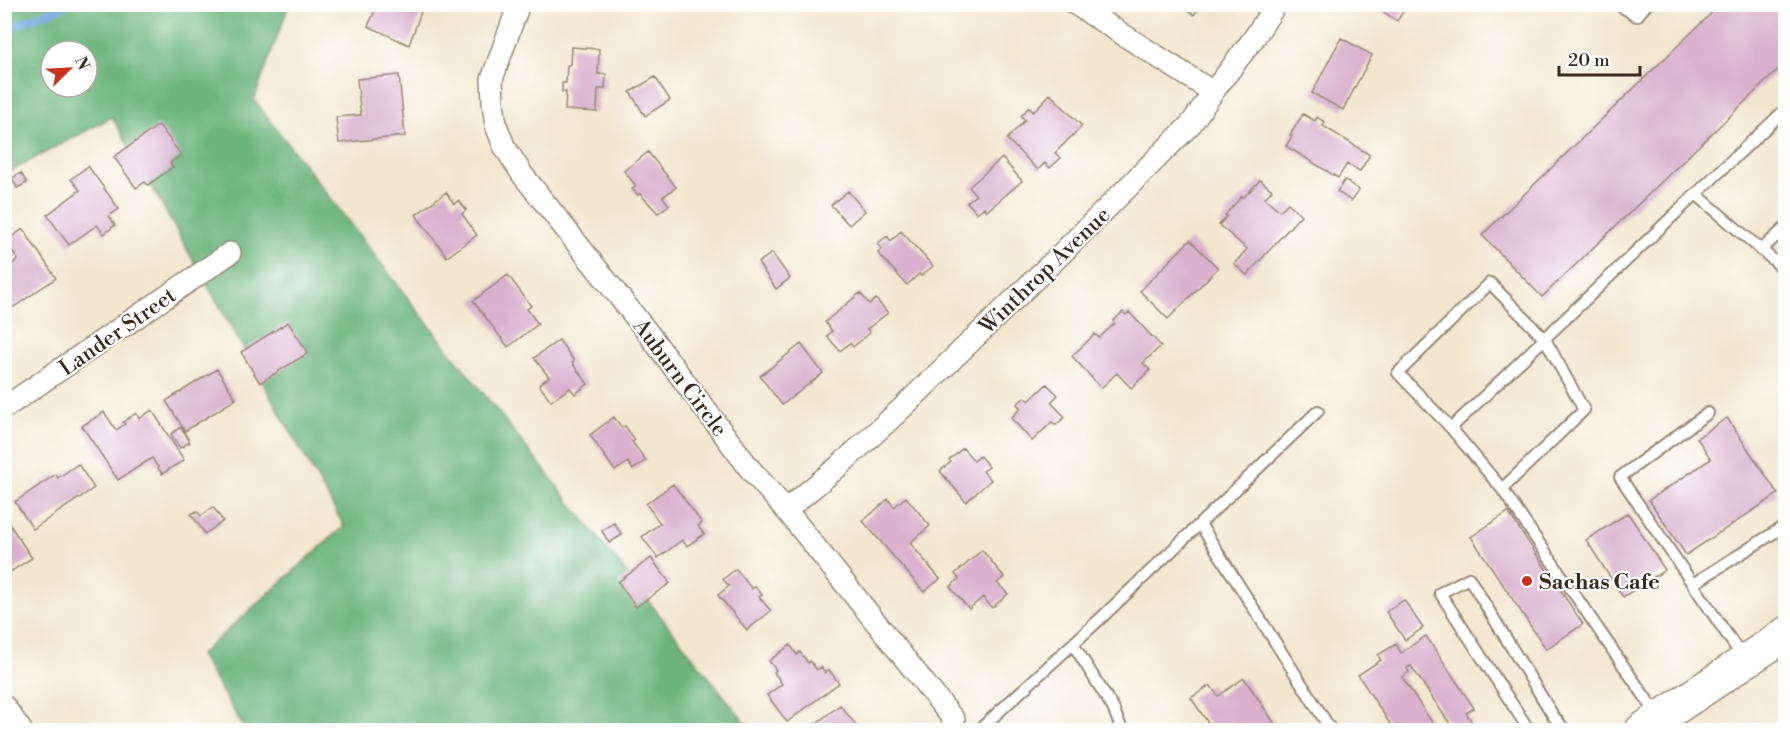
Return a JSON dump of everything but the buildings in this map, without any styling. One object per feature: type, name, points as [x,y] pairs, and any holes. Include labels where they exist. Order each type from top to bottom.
[{"type":"main road","points":[[1655,724],[1785,636]]},
{"type":"street","name":"Auburn Circle","points":[[519,4],[492,79],[496,125],[504,146],[522,174],[750,469],[786,510],[954,720]]},
{"type":"street","points":[[1075,4],[1213,92]]},
{"type":"street","name":"Winthrop Avenue","points":[[786,510],[898,412],[1053,263],[1191,124],[1276,4]]},
{"type":"street","name":"Lander Street","points":[[4,408],[230,253]]},
{"type":"street","points":[[4,706],[21,730]]},
{"type":"lane","points":[[1617,4],[1637,16],[1647,4]]},
{"type":"lane","points":[[1451,428],[1785,109]]},
{"type":"lane","points":[[1696,194],[1785,271]]},
{"type":"lane","points":[[1761,250],[1785,226]]},
{"type":"lane","points":[[1502,489],[1584,410],[1545,339],[1490,283],[1398,374],[1451,428],[1502,489],[1655,724]]},
{"type":"lane","points":[[980,730],[1318,411]]},
{"type":"lane","points":[[1708,413],[1620,477],[1745,661]]},
{"type":"lane","points":[[1200,524],[1330,730]]},
{"type":"lane","points":[[1693,584],[1783,527],[1785,531]]},
{"type":"lane","points":[[1529,730],[1440,593],[1469,578],[1554,717],[1565,730]]},
{"type":"lane","points":[[1073,644],[1113,708],[1122,730]]},
{"type":"green space","points":[[132,4],[139,8],[144,4],[289,5],[254,100],[417,310],[751,730],[245,730],[200,655],[344,526],[112,117],[5,174],[5,5]]},
{"type":"waterway","points":[[4,30],[69,4]]},
{"type":"place","name":"Sachas Cafe","points":[[1527,581]]}]
